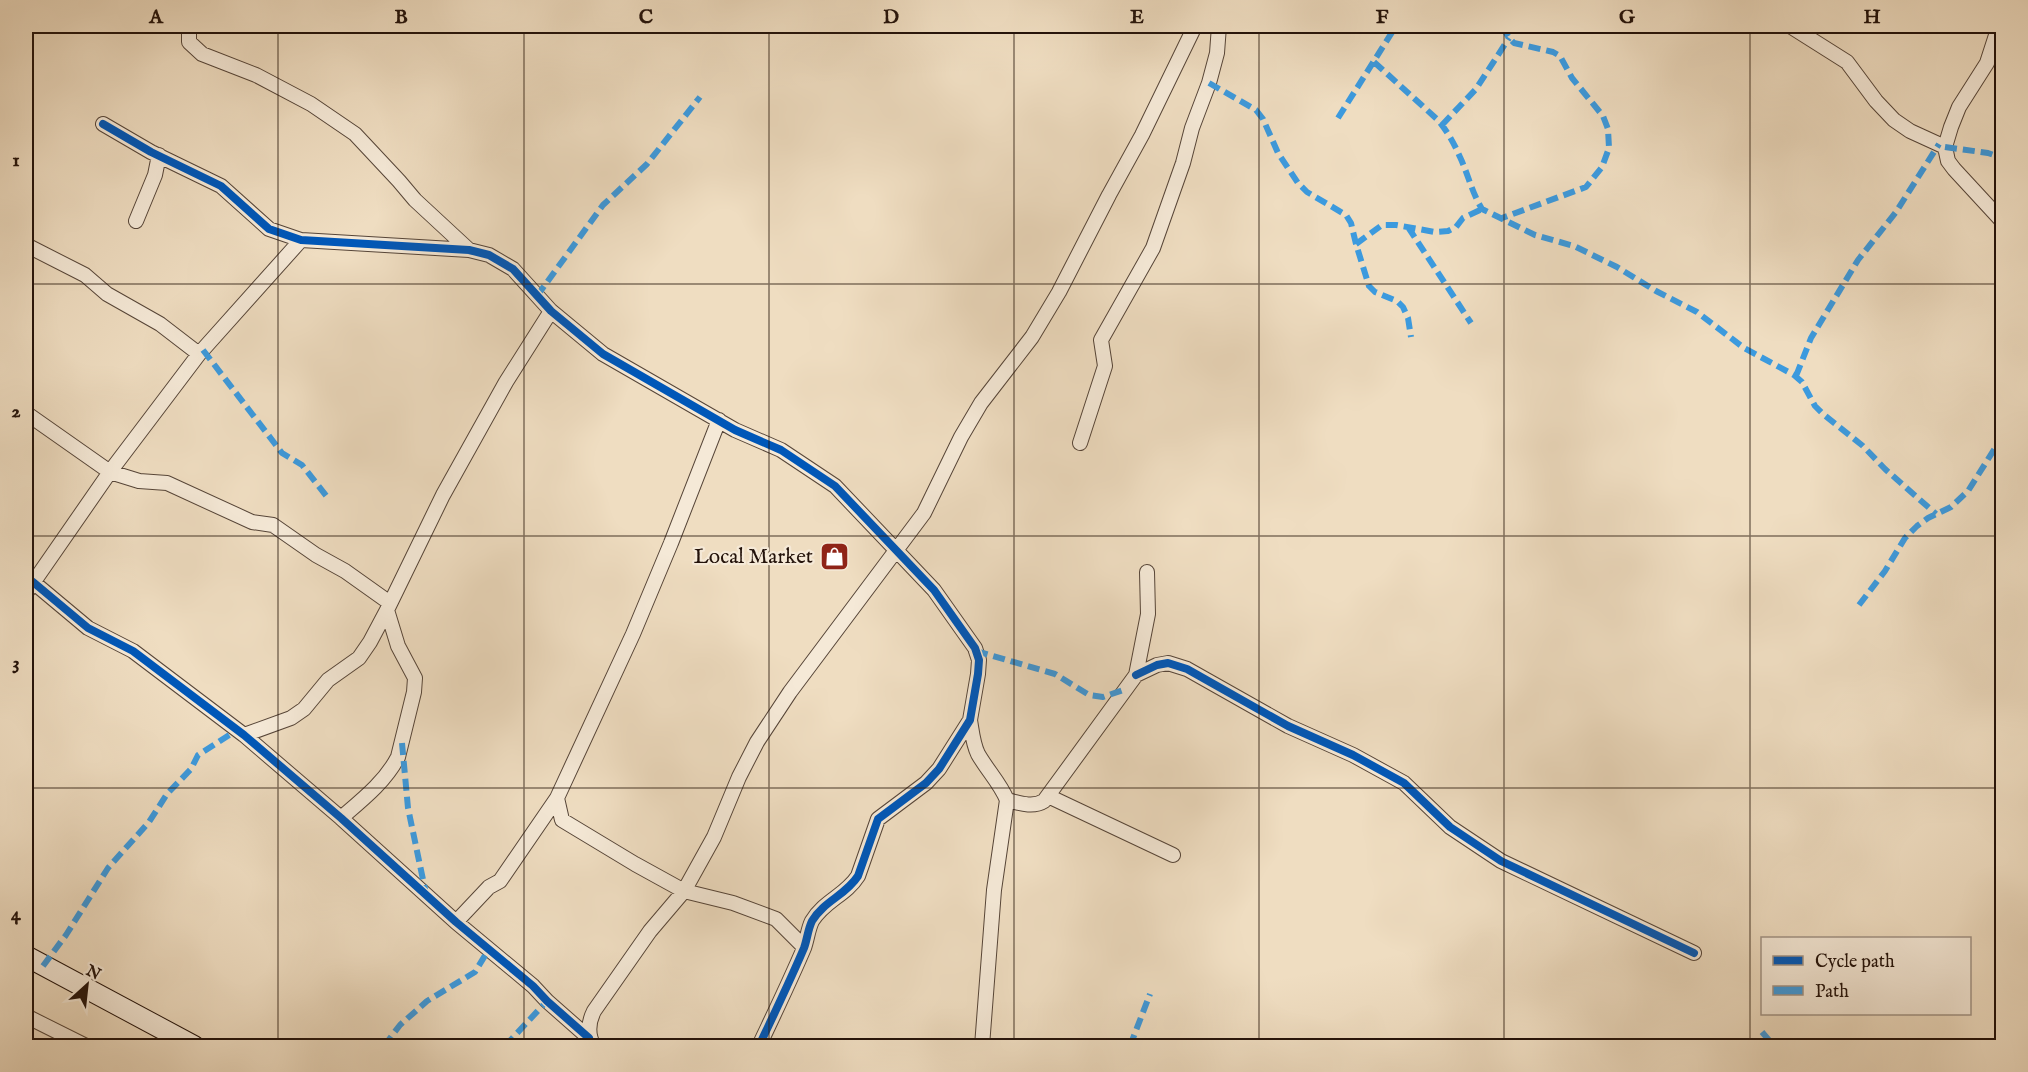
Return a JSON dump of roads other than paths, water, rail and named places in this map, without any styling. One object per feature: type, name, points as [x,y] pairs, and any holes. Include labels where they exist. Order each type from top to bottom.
[{"type":"main road","points":[[26,956],[195,1047]]},
{"type":"street","points":[[189,26],[189,42],[202,54],[256,75],[311,104],[355,134],[415,201],[469,250]]},
{"type":"street","points":[[592,1042],[590,1020],[594,1011],[650,931],[684,891],[714,837],[739,777],[757,742],[790,692],[924,513],[961,437],[981,403],[1032,337],[1059,292],[1142,135],[1195,26]]},
{"type":"street","points":[[1080,443],[1105,366],[1101,340],[1154,248],[1183,163],[1192,128],[1209,83],[1217,53],[1219,26]]},
{"type":"street","points":[[1790,26],[1847,62],[1876,101],[1894,120],[1910,131],[1945,147]]},
{"type":"street","points":[[1999,26],[1987,63],[1959,108],[1945,147],[1948,161],[1954,169],[2002,221]]},
{"type":"street","points":[[103,124],[221,186],[269,229],[301,240],[469,250],[489,255],[513,269],[551,311],[603,354],[718,420],[781,450],[835,486],[934,590],[975,648],[979,660],[970,720],[974,743],[978,754],[1002,788],[1007,800],[994,890],[982,1047]]},
{"type":"street","points":[[135,221],[155,174],[159,155]]},
{"type":"street","points":[[301,240],[199,354],[110,472],[29,588],[88,628],[133,651],[244,735],[341,818],[456,922],[533,986],[592,1042]]},
{"type":"street","points":[[26,245],[85,275],[107,294],[160,324],[199,354]]},
{"type":"street","points":[[244,735],[291,718],[304,709],[328,680],[359,658],[389,606],[443,495],[506,382],[551,311]]},
{"type":"street","points":[[26,413],[110,472],[139,481],[167,483],[252,522],[273,525],[316,555],[345,571],[389,606],[399,646],[415,678],[414,692],[394,765],[369,794],[341,818]]},
{"type":"street","points":[[456,922],[489,887],[500,881],[557,798],[633,634],[718,420]]},
{"type":"street","points":[[1007,800],[1023,805],[1039,804],[1048,796],[1136,675],[1148,614],[1147,572]]},
{"type":"street","points":[[1136,675],[1156,665],[1168,663],[1187,669],[1288,726],[1353,755],[1404,783],[1450,827],[1502,861],[1694,953]]},
{"type":"street","points":[[759,1047],[804,947],[812,922],[829,901],[848,890],[858,876],[878,819],[926,783],[939,769],[970,720]]},
{"type":"street","points":[[1048,796],[1173,855]]},
{"type":"street","points":[[557,798],[562,820],[684,891],[733,903],[776,919],[804,947]]},
{"type":"street","points":[[26,1016],[86,1047]]},
{"type":"place","name":"Local Market","points":[[834,556]]}]
